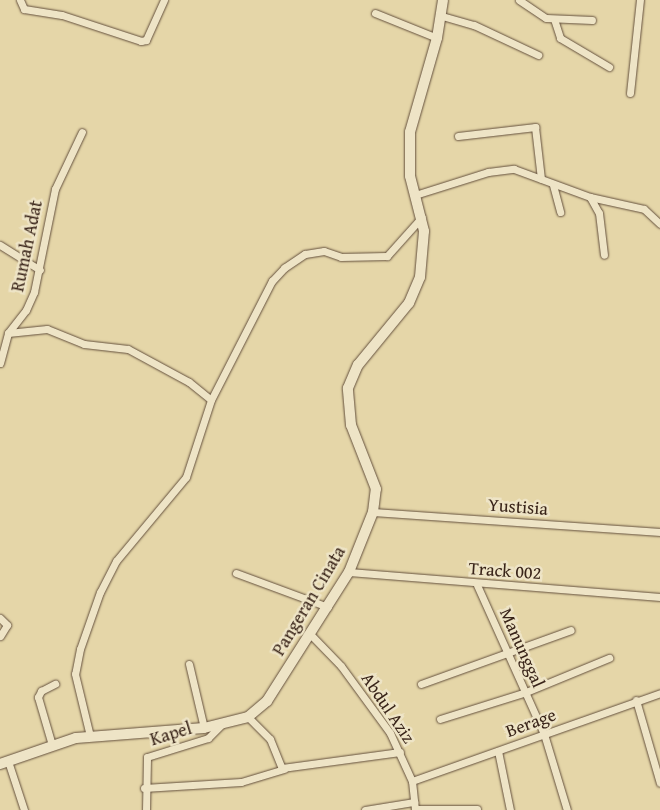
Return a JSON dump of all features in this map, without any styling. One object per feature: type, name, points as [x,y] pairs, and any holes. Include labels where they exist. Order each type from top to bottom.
[{"type":"street","points":[[20,0],[24,10],[62,15],[141,41],[146,40],[164,0]]},
{"type":"street","name":"Pangeran Cinata","points":[[4,762],[52,745],[90,736],[204,728],[248,717],[267,701],[311,635],[349,572],[373,512],[376,489],[351,425],[348,388],[358,364],[400,317],[415,290],[423,263],[422,216],[415,195],[410,161],[410,145],[416,101],[437,38],[442,16],[443,0]]},
{"type":"street","points":[[519,0],[539,16],[554,20],[592,20]]},
{"type":"street","points":[[630,94],[640,0]]},
{"type":"street","points":[[375,13],[437,38]]},
{"type":"street","points":[[442,16],[474,24],[538,55]]},
{"type":"street","points":[[554,20],[560,38],[609,67]]},
{"type":"street","points":[[458,136],[535,128],[541,179]]},
{"type":"street","name":"Rumah Adat","points":[[0,363],[8,333],[30,304],[40,270],[55,189],[82,132]]},
{"type":"street","points":[[415,195],[501,169],[525,171],[553,184],[590,197],[633,205],[650,212],[660,224]]},
{"type":"street","points":[[553,184],[560,212]]},
{"type":"street","points":[[590,197],[599,213],[604,255]]},
{"type":"street","points":[[90,736],[75,674],[80,649],[100,592],[116,561],[186,477],[211,400],[272,281],[284,268],[305,254],[324,251],[342,257],[387,256],[422,216]]},
{"type":"street","points":[[0,245],[40,270]]},
{"type":"street","points":[[8,333],[43,328],[84,344],[128,349],[189,382],[211,400]]},
{"type":"street","name":"Yustisia","points":[[373,512],[660,532]]},
{"type":"street","name":"Track 002","points":[[349,572],[477,584],[660,597]]},
{"type":"street","points":[[236,573],[328,607]]},
{"type":"street","name":"Manunggal","points":[[477,584],[544,734],[567,810]]},
{"type":"street","points":[[0,618],[7,625],[0,636]]},
{"type":"street","points":[[420,684],[507,650],[571,630]]},
{"type":"street","name":"Abdul Aziz","points":[[311,635],[349,677],[400,752],[412,781],[414,807]]},
{"type":"street","points":[[440,718],[526,692],[609,658]]},
{"type":"street","points":[[189,664],[204,728]]},
{"type":"street","points":[[52,745],[38,697],[41,691],[55,684]]},
{"type":"street","name":"Berage","points":[[412,781],[660,693]]},
{"type":"street","points":[[636,700],[660,782]]},
{"type":"street","points":[[248,717],[270,739],[278,765],[286,768]]},
{"type":"street","name":"Kapel","points":[[146,810],[144,788],[147,757],[208,738],[221,725]]},
{"type":"street","points":[[498,751],[510,810]]},
{"type":"street","points":[[144,788],[242,782],[286,768],[400,752]]},
{"type":"street","points":[[4,762],[24,810]]},
{"type":"street","points":[[365,810],[414,807],[478,809]]}]
